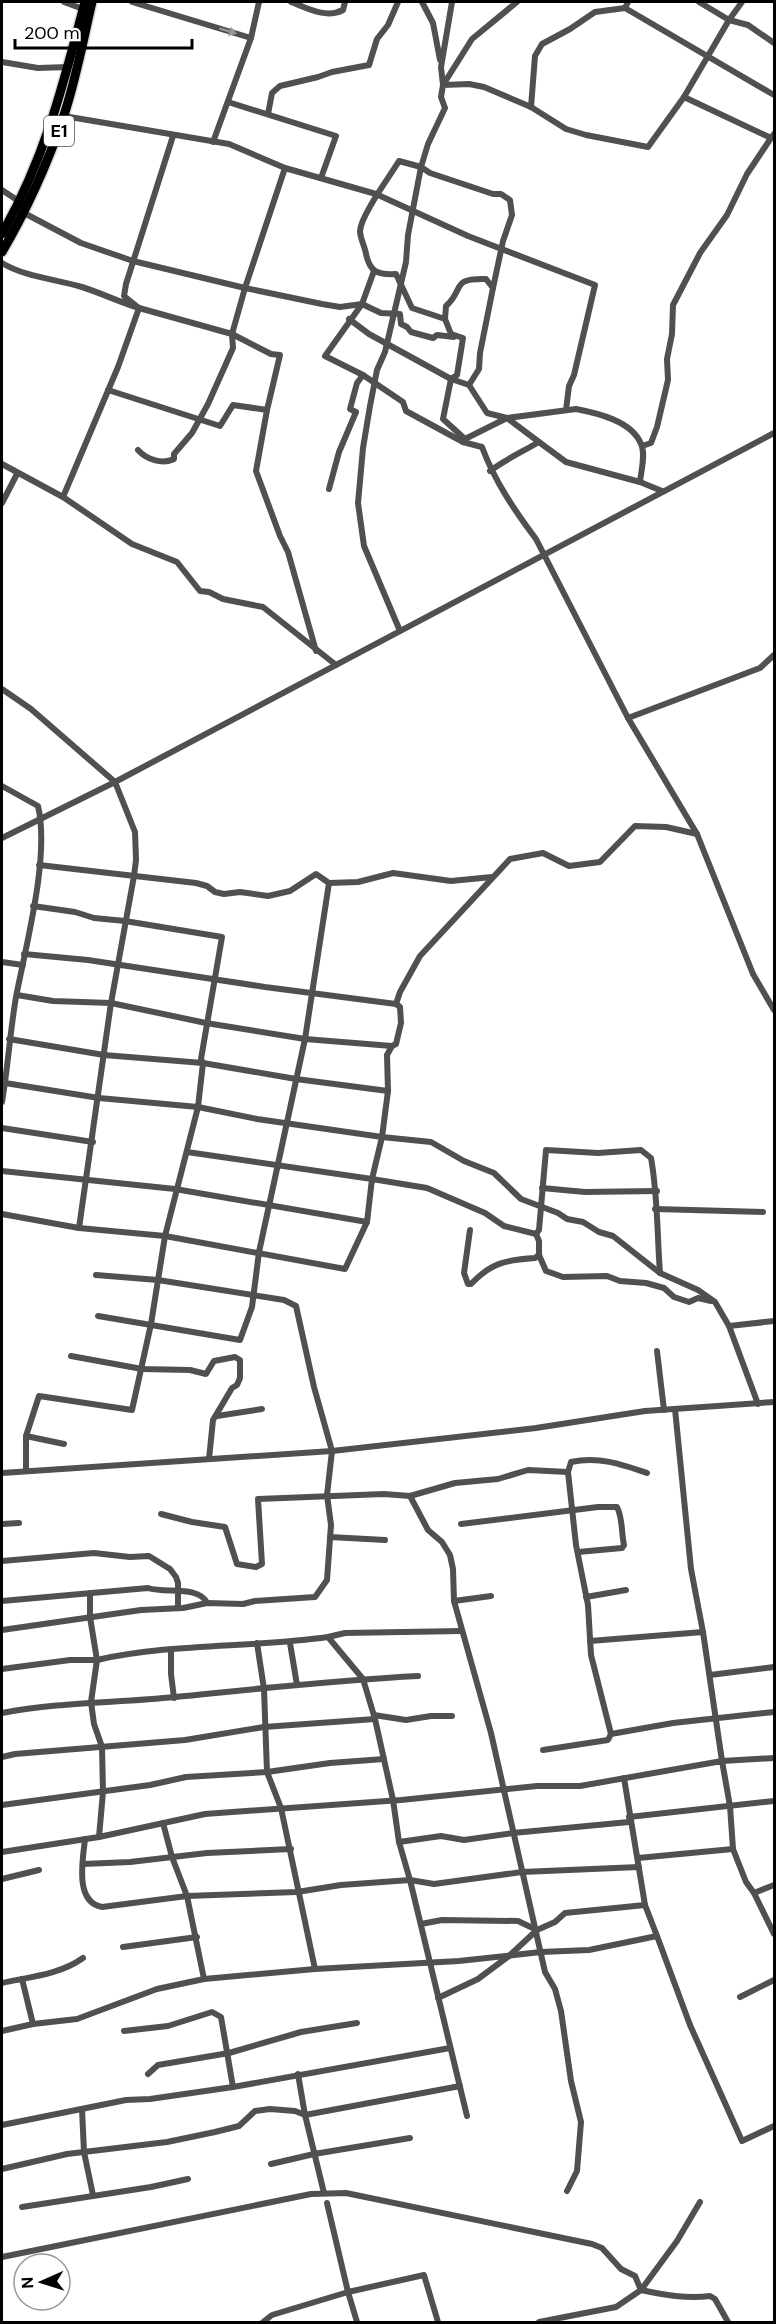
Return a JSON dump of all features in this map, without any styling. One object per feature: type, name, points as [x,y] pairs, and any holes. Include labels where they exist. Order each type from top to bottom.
[{"type":"highway","name":"E1","points":[[2,252],[39,183],[64,116],[92,2]]},
{"type":"highway","name":"E1","points":[[2,234],[20,202],[51,128],[84,5]]},
{"type":"street","points":[[64,2],[84,5]]},
{"type":"street","points":[[132,2],[251,38]]},
{"type":"street","points":[[213,142],[251,38],[259,2]]},
{"type":"street","points":[[291,2],[334,15],[343,10],[345,2]]},
{"type":"street","points":[[268,114],[272,93],[280,86],[369,65],[377,39],[388,25],[398,2]]},
{"type":"street","points":[[400,631],[364,546],[358,503],[363,448],[375,384],[401,285],[421,166],[428,144],[445,108],[441,97],[443,86],[441,67],[433,23],[422,2]]},
{"type":"street","points":[[441,67],[452,2]]},
{"type":"street","points":[[443,86],[472,39],[517,2]]},
{"type":"street","points":[[624,8],[628,2]]},
{"type":"street","points":[[699,2],[729,20],[748,25],[774,43]]},
{"type":"street","points":[[443,86],[469,84],[484,87],[531,107],[566,129],[648,147],[684,97],[742,2]]},
{"type":"street","points":[[531,107],[536,56],[542,44],[595,12],[624,8],[774,95]]},
{"type":"street","points":[[2,62],[38,68],[68,67]]},
{"type":"street","points":[[642,446],[651,443],[668,380],[673,305],[700,253],[727,215],[747,174],[773,136],[684,97]]},
{"type":"street","points":[[228,102],[336,136],[321,177]]},
{"type":"street","points":[[64,116],[229,144],[285,168],[376,194],[501,249],[595,285],[574,375],[569,386],[566,410]]},
{"type":"street","points":[[139,308],[124,296],[173,136]]},
{"type":"street","points":[[445,319],[412,308],[396,274],[374,271],[368,266],[360,231],[376,194],[399,161],[421,166],[430,173],[493,194],[501,194],[510,200],[512,215],[501,249],[480,353],[479,369],[469,385]]},
{"type":"street","points":[[138,450],[146,458],[163,462],[172,461],[174,454],[192,433],[200,419],[233,348],[232,334],[285,168]]},
{"type":"street","points":[[2,190],[20,202]]},
{"type":"street","points":[[24,213],[81,243],[133,261],[246,288],[340,307],[362,304],[381,313],[400,314],[401,324],[411,332],[433,338],[437,335],[463,338]]},
{"type":"street","points":[[2,263],[16,271],[84,288],[115,301],[232,334],[271,354],[280,355],[256,471],[288,552],[316,651]]},
{"type":"street","points":[[374,271],[362,304],[325,356],[363,375],[403,402],[406,411],[464,441],[482,447],[490,471],[544,555],[628,718],[697,834],[753,974],[774,1010]]},
{"type":"street","points":[[463,338],[451,334],[445,319],[446,306],[453,300],[454,292],[462,281],[469,278],[486,279],[493,288]]},
{"type":"street","points":[[63,497],[108,390],[139,308]]},
{"type":"street","points":[[350,319],[369,334],[451,379],[469,385],[487,413],[507,418],[566,462],[640,482],[662,491]]},
{"type":"street","points":[[463,338],[457,375],[451,379],[443,419],[464,441]]},
{"type":"street","points":[[329,489],[339,452],[356,412],[350,410],[357,383],[363,375]]},
{"type":"street","points":[[108,390],[220,426],[233,405],[267,410]]},
{"type":"street","points":[[464,441],[507,418],[566,410],[585,411],[623,425],[634,433],[642,446],[640,482]]},
{"type":"street","points":[[2,838],[116,782],[774,433]]},
{"type":"street","points":[[490,471],[509,456],[518,454],[539,442]]},
{"type":"street","points":[[2,464],[63,497],[132,544],[177,562],[200,591],[209,592],[223,599],[263,607],[336,665]]},
{"type":"street","points":[[2,503],[17,474]]},
{"type":"street","points":[[628,718],[760,668],[774,655]]},
{"type":"street","points":[[2,689],[31,709],[116,782],[135,832],[134,876],[117,964],[79,1228]]},
{"type":"street","points":[[2,786],[38,806],[41,819],[39,865],[23,965],[5,1050],[5,1083],[2,1098]]},
{"type":"street","points":[[396,1004],[420,956],[510,859],[543,854],[569,866],[600,862],[635,826],[666,826],[697,834]]},
{"type":"street","points":[[39,865],[154,880],[196,883],[224,894],[240,892],[268,896],[290,891],[316,874],[329,883],[358,882],[393,873],[451,881],[492,877]]},
{"type":"street","points":[[98,1316],[240,1340],[254,1296],[259,1252],[304,1039],[329,883]]},
{"type":"street","points":[[26,1471],[26,1436],[39,1396],[132,1410],[151,1324],[165,1236],[198,1107],[206,1023],[222,937],[94,918],[75,912],[33,906]]},
{"type":"street","points":[[2,1214],[79,1228],[165,1236],[345,1269],[367,1222],[372,1179],[382,1137],[388,1091],[387,1055],[392,1046],[396,1044],[400,1023],[400,1006],[396,1004],[117,964],[24,954]]},
{"type":"street","points":[[2,962],[23,965]]},
{"type":"street","points":[[17,995],[53,1002],[111,1003],[206,1023],[304,1039],[392,1046]]},
{"type":"street","points":[[9,1039],[104,1055],[203,1063],[296,1079],[388,1091]]},
{"type":"street","points":[[5,1083],[99,1098],[198,1107],[257,1119],[431,1142],[464,1161],[494,1173],[521,1199],[613,1236],[660,1273],[698,1290],[716,1302],[729,1326],[758,1404]]},
{"type":"street","points":[[2,1128],[93,1142]]},
{"type":"street","points":[[536,1234],[539,1230],[546,1150],[598,1153],[641,1150],[651,1158],[657,1191],[655,1209],[660,1273]]},
{"type":"street","points":[[187,1152],[427,1188],[485,1212],[504,1226],[536,1234]]},
{"type":"street","points":[[2,1172],[176,1189],[367,1222]]},
{"type":"street","points":[[542,1188],[585,1192],[657,1191]]},
{"type":"street","points":[[655,1209],[763,1212]]},
{"type":"street","points":[[470,1230],[464,1273],[468,1284],[471,1284],[478,1275],[496,1263],[535,1258],[539,1255]]},
{"type":"street","points":[[536,1234],[539,1241],[539,1255],[546,1271],[563,1277],[607,1276],[620,1281],[646,1283],[664,1288],[674,1297],[689,1302],[698,1298],[716,1302]]},
{"type":"street","points":[[2,1630],[141,1610],[178,1608],[207,1603],[243,1604],[315,1596],[327,1580],[331,1525],[327,1495],[332,1451],[314,1387],[296,1306],[284,1300],[158,1280],[96,1275]]},
{"type":"street","points":[[729,1326],[774,1321]]},
{"type":"street","points":[[657,1351],[664,1410]]},
{"type":"street","points":[[71,1356],[142,1369],[190,1370],[206,1374],[214,1361],[236,1357],[240,1360],[240,1378],[213,1420],[209,1459]]},
{"type":"street","points":[[2,1473],[332,1451],[536,1428],[664,1410],[774,1402]]},
{"type":"street","points":[[217,1416],[262,1409]]},
{"type":"street","points":[[675,1409],[691,1569],[730,1806],[733,1849],[746,1882],[774,1931]]},
{"type":"street","points":[[26,1436],[64,1444]]},
{"type":"street","points":[[543,1750],[608,1740],[611,1734],[591,1654],[586,1597],[568,1472],[570,1462],[586,1458],[614,1462],[647,1473]]},
{"type":"street","points":[[161,1514],[225,1527],[237,1564],[256,1567],[262,1564],[258,1499],[327,1495],[410,1496],[455,1484],[498,1479],[528,1470],[568,1472]]},
{"type":"street","points":[[410,1496],[428,1530],[442,1542],[450,1555],[454,1600],[461,1631],[491,1733],[545,1972],[555,1989],[561,2011],[571,2081],[581,2122],[577,2171],[567,2192]]},
{"type":"street","points":[[461,1524],[617,1507],[622,1517],[621,1529],[624,1545],[622,1548],[578,1552]]},
{"type":"street","points":[[2,1524],[19,1524]]},
{"type":"street","points":[[330,1537],[385,1540]]},
{"type":"street","points":[[2,1561],[61,1554],[149,1556],[170,1569],[178,1583],[178,1608]]},
{"type":"street","points":[[2,1601],[148,1588],[157,1591],[199,1594],[205,1598],[207,1603]]},
{"type":"street","points":[[586,1597],[626,1590]]},
{"type":"street","points":[[90,1593],[90,1617],[97,1660],[91,1702],[94,1724],[102,1747],[99,1838]]},
{"type":"street","points":[[454,1600],[491,1596]]},
{"type":"street","points":[[2,1669],[70,1660],[97,1660],[257,1643],[290,1643],[345,1633],[461,1631]]},
{"type":"street","points":[[590,1641],[703,1632]]},
{"type":"street","points":[[328,1637],[363,1679],[375,1717],[393,1800],[399,1842],[467,2116]]},
{"type":"street","points":[[257,1643],[264,1689],[267,1772],[281,1808],[291,1849],[297,1892],[315,1969]]},
{"type":"street","points":[[290,1643],[297,1685]]},
{"type":"street","points":[[171,1651],[174,1698]]},
{"type":"street","points":[[710,1675],[774,1667]]},
{"type":"street","points":[[2,1713],[51,1705],[174,1698],[363,1679],[418,1676]]},
{"type":"street","points":[[611,1734],[673,1723],[774,1712]]},
{"type":"street","points":[[2,1757],[185,1740],[264,1726],[375,1717],[406,1720],[431,1716],[453,1716]]},
{"type":"street","points":[[2,1852],[99,1838],[205,1814],[393,1800],[537,1786],[580,1786],[722,1761],[774,1758]]},
{"type":"street","points":[[2,1805],[150,1785],[186,1777],[267,1772],[330,1763],[384,1760]]},
{"type":"street","points":[[624,1778],[645,1905],[690,2025],[742,2140],[774,2126]]},
{"type":"street","points":[[399,1842],[441,1836],[464,1840],[774,1801]]},
{"type":"street","points":[[163,1823],[172,1857],[187,1896],[204,1979]]},
{"type":"street","points":[[85,1839],[83,1864],[85,1893],[97,1907],[129,1905],[187,1896],[297,1892],[341,1885],[410,1880],[434,1884],[522,1872],[639,1867]]},
{"type":"street","points":[[83,1864],[130,1862],[207,1853],[291,1849]]},
{"type":"street","points":[[638,1858],[733,1849]]},
{"type":"street","points":[[2,1879],[39,1870]]},
{"type":"street","points":[[754,1893],[774,1885]]},
{"type":"street","points":[[438,1998],[478,1979],[509,1956],[537,1930],[555,1922],[565,1913],[645,1905]]},
{"type":"street","points":[[421,1924],[442,1920],[518,1921],[537,1930]]},
{"type":"street","points":[[2,2031],[33,2024],[77,2019],[157,1989],[204,1979],[589,1950],[657,1936]]},
{"type":"street","points":[[123,1947],[197,1937]]},
{"type":"street","points":[[2,1983],[54,1973],[83,1958]]},
{"type":"street","points":[[22,1979],[33,2024]]},
{"type":"street","points":[[740,1996],[774,1980]]},
{"type":"street","points":[[124,2031],[168,2026],[213,2012],[221,2017],[233,2086]]},
{"type":"street","points":[[148,2074],[158,2065],[229,2053],[301,2032],[357,2023]]},
{"type":"street","points":[[2,2125],[126,2100],[150,2099],[233,2086],[450,2048]]},
{"type":"street","points":[[298,2074],[305,2115],[324,2193]]},
{"type":"street","points":[[2,2169],[84,2152],[166,2142],[215,2132],[238,2126],[255,2111],[295,2111],[305,2115],[460,2086]]},
{"type":"street","points":[[82,2109],[84,2152],[93,2195]]},
{"type":"street","points":[[272,2164],[315,2154],[410,2138]]},
{"type":"street","points":[[22,2207],[188,2179]]},
{"type":"street","points":[[2,2257],[301,2196],[346,2193],[592,2244],[602,2248],[621,2269],[635,2276],[641,2290]]},
{"type":"street","points":[[539,2322],[616,2307],[641,2290],[677,2241],[700,2202]]},
{"type":"street","points":[[327,2203],[357,2322]]},
{"type":"street","points":[[264,2322],[272,2315],[348,2292],[424,2275],[438,2322]]},
{"type":"street","points":[[641,2290],[696,2298],[710,2296],[715,2299],[728,2322]]}]
